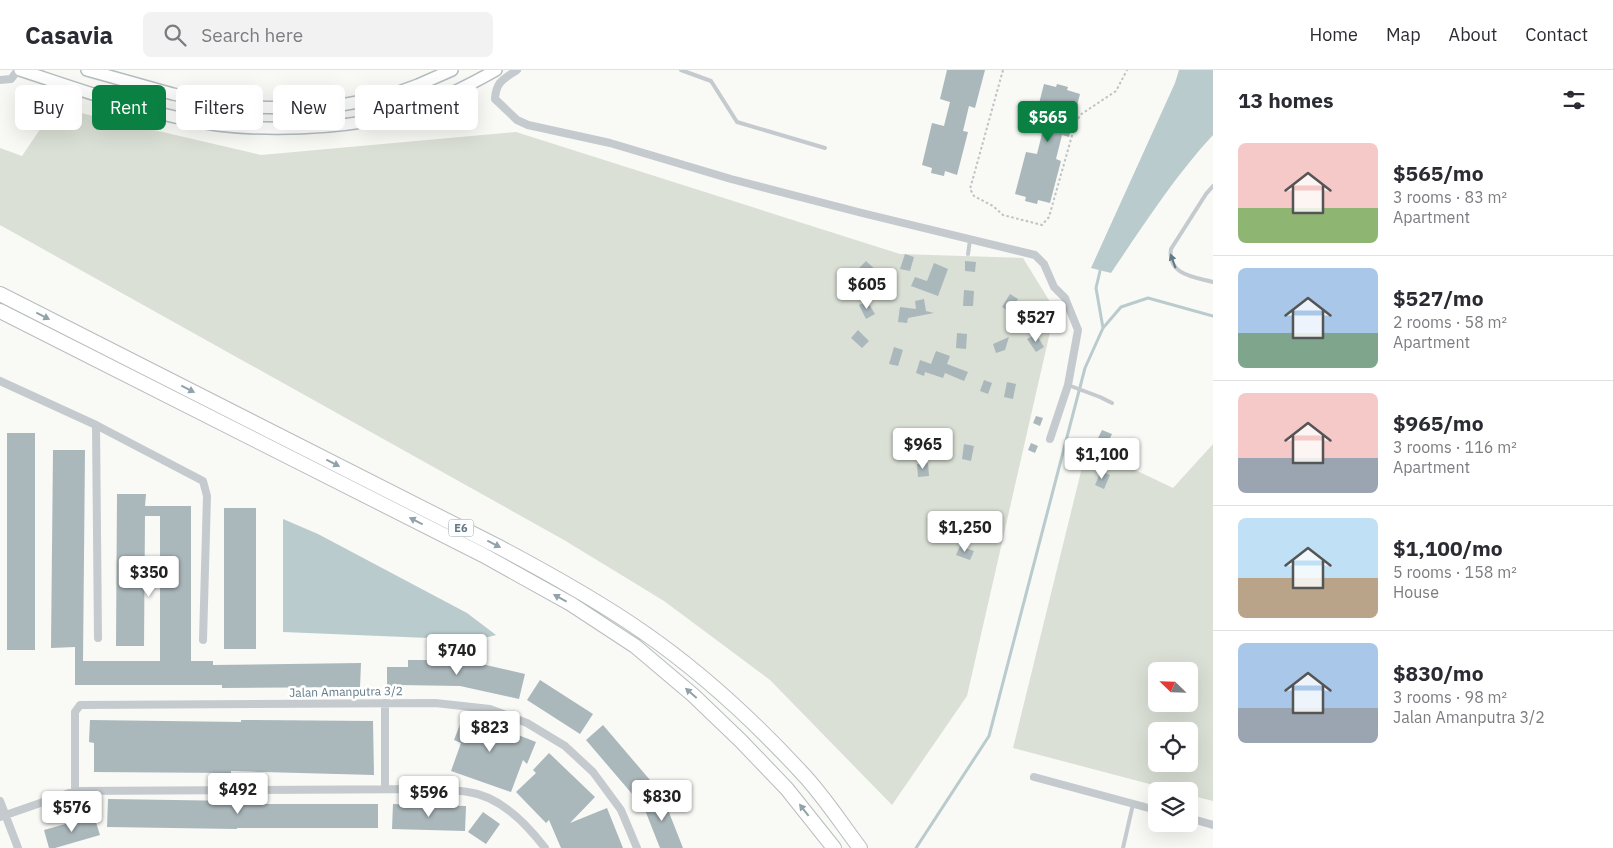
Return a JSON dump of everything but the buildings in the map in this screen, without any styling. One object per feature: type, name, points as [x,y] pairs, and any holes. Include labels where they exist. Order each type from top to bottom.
[{"type":"highway","name":"E6","points":[[0,294],[499,547],[579,590],[644,632],[706,680],[804,774],[860,848]]},
{"type":"highway","name":"E6","points":[[0,311],[483,554],[571,604],[635,646],[693,695],[787,789],[834,848]]},
{"type":"main road","points":[[20,70],[106,98],[167,114],[218,125],[273,128],[336,126],[385,117],[444,97],[496,70]]},
{"type":"main road","points":[[87,70],[173,94],[221,104],[242,107],[303,108],[330,107],[385,97],[418,86],[452,70]]},
{"type":"street","points":[[0,80],[11,80],[20,70]]},
{"type":"street","points":[[517,70],[499,83],[495,99],[517,120],[528,125],[610,143],[731,179],[970,240],[1032,253],[1044,264],[1054,287],[1065,298],[1078,330],[1068,386],[1050,439]]},
{"type":"street","points":[[0,381],[96,425],[203,481],[207,496],[203,640]]},
{"type":"street","points":[[96,425],[98,638]]},
{"type":"street","name":"Jalan Amanputra 3/2","points":[[75,791],[75,712],[80,705],[436,702],[490,709],[527,723],[565,746],[593,772],[622,810],[637,848]]},
{"type":"street","points":[[384,788],[385,703]]},
{"type":"street","points":[[1034,777],[1148,808]]},
{"type":"street","points":[[3,816],[75,791],[384,788],[470,792],[490,798],[513,814],[532,831],[545,848]]},
{"type":"street","points":[[0,801],[3,816],[18,848]]},
{"type":"street","points":[[1198,820],[1213,824]]},
{"type":"lane","points":[[682,70],[711,81],[738,122],[825,148]]},
{"type":"lane","points":[[1213,186],[1171,249],[1170,254],[1174,266],[1181,274],[1213,282]]},
{"type":"lane","points":[[968,254],[970,240]]},
{"type":"lane","points":[[1068,386],[1112,403]]},
{"type":"lane","points":[[1123,848],[1133,804]]},
{"type":"path","points":[[1003,70],[970,189],[974,196],[993,206],[1003,215],[1042,225],[1049,217],[1067,148],[1080,115],[1116,91],[1127,70]]},
{"type":"shaded area","points":[[1179,70],[1213,70],[1213,135],[1172,185],[1111,273],[1091,268],[1175,83]]},
{"type":"shaded area","points":[[82,113],[92,116],[92,130],[154,130],[261,155],[516,132],[900,254],[1023,258],[1055,310],[967,696],[892,805],[770,680],[664,601],[564,540],[0,225],[0,148],[22,156],[40,130],[82,130]]},
{"type":"shaded area","points":[[1213,444],[1213,801],[1198,797],[1198,782],[1148,782],[1148,784],[1013,748],[1087,447],[1173,488]]},
{"type":"shaded area","points":[[283,519],[318,534],[467,613],[496,635],[477,640],[283,632]]},
{"type":"waterway","points":[[916,848],[989,736],[1085,368],[1103,328],[1096,288],[1100,271]]},
{"type":"waterway","points":[[1103,328],[1121,307],[1148,298],[1213,316]]}]
